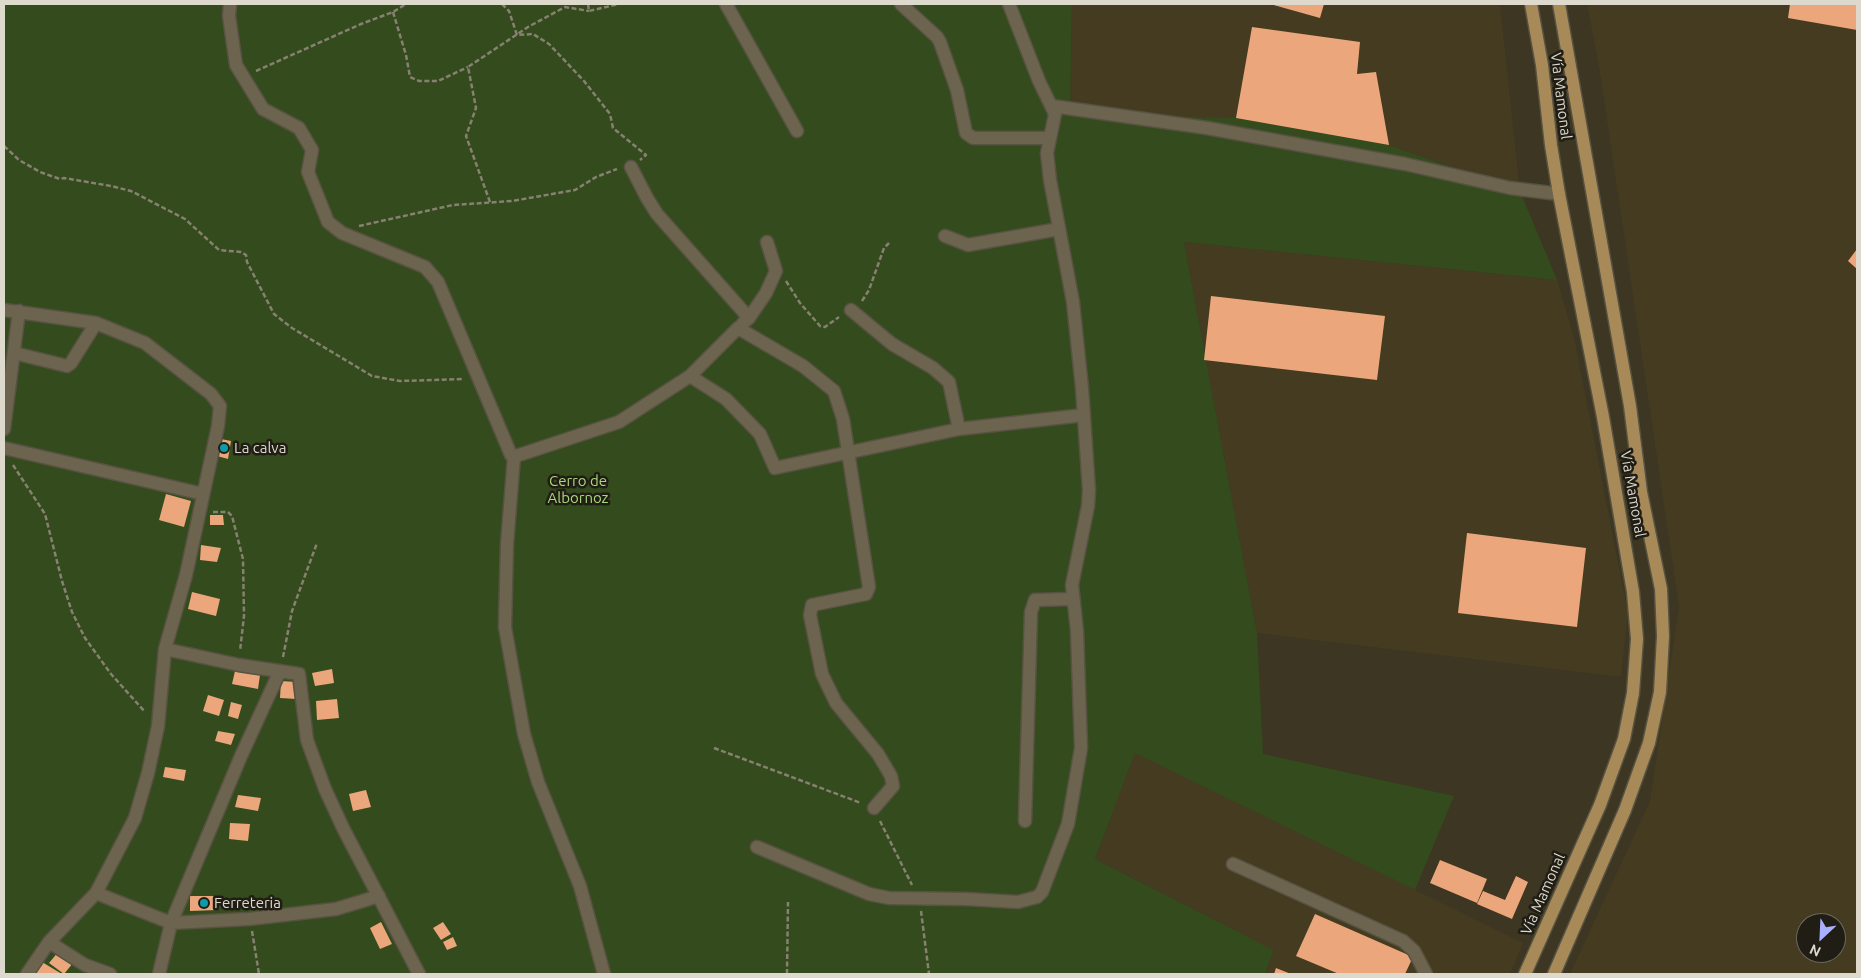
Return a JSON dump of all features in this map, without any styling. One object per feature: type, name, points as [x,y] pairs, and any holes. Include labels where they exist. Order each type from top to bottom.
[{"type":"main road","name":"Vía Mamonal","points":[[1526,974],[1600,805],[1624,739],[1633,693],[1637,639],[1633,592],[1605,427],[1559,194],[1551,145],[1542,65],[1531,4]]},
{"type":"main road","name":"Vía Mamonal","points":[[1554,974],[1625,810],[1649,743],[1660,692],[1663,636],[1661,589],[1641,492],[1630,406],[1559,4]]},
{"type":"street","points":[[230,4],[229,16],[236,65],[263,109],[299,128],[312,150],[308,172],[328,222],[342,234],[426,267],[438,282],[478,379],[514,457],[507,544],[505,627],[524,734],[538,782],[580,886],[604,974]]},
{"type":"street","points":[[726,4],[797,131]]},
{"type":"street","points":[[901,4],[937,36],[957,90],[966,132],[973,138],[1049,138]]},
{"type":"street","points":[[757,847],[870,894],[889,898],[966,898],[1018,902],[1037,898],[1042,892],[1068,824],[1082,748],[1077,632],[1072,585],[1088,506],[1089,490],[1084,415],[1074,302],[1046,153],[1054,114],[1009,4]]},
{"type":"street","points":[[1052,106],[1207,128],[1405,164],[1510,188],[1559,194]]},
{"type":"street","points":[[631,167],[646,198],[657,214],[749,318]]},
{"type":"street","points":[[945,236],[968,245],[1059,229]]},
{"type":"street","points":[[514,457],[619,422],[690,376],[749,318],[766,293],[776,271],[767,242]]},
{"type":"street","points":[[4,310],[96,323],[145,344],[211,394],[220,406],[218,426],[186,575],[165,649],[158,726],[148,773],[135,818],[96,893],[49,942],[27,974]]},
{"type":"street","points":[[851,310],[892,344],[933,368],[950,382],[959,429]]},
{"type":"street","points":[[4,429],[19,311]]},
{"type":"street","points":[[14,353],[67,366],[71,363],[96,323]]},
{"type":"street","points":[[738,328],[803,366],[834,391],[844,419],[869,587],[866,594],[812,605],[810,614],[822,674],[836,703],[878,754],[891,776],[893,786],[874,808]]},
{"type":"street","points":[[690,376],[726,399],[760,434],[775,468],[959,429],[1084,415]]},
{"type":"street","points":[[6,454],[203,494]]},
{"type":"street","points":[[1025,821],[1031,612],[1035,600],[1073,599]]},
{"type":"street","points":[[165,649],[239,665],[296,673],[301,676],[306,740],[332,805],[419,974]]},
{"type":"street","points":[[160,974],[171,923],[241,756],[280,671]]},
{"type":"street","points":[[1233,864],[1403,941],[1414,951],[1426,974]]},
{"type":"street","points":[[96,893],[171,923],[249,919],[336,909],[379,896]]},
{"type":"street","points":[[49,942],[85,965],[110,974]]},
{"type":"path","points":[[244,77],[392,12],[406,4]]},
{"type":"path","points":[[502,4],[509,11],[517,35]]},
{"type":"path","points":[[588,4],[589,11]]},
{"type":"path","points":[[392,12],[406,54],[410,77],[419,81],[438,82],[468,67],[528,27],[565,7],[589,11],[619,4]]},
{"type":"path","points":[[342,234],[364,224],[404,215],[430,212],[453,205],[512,201],[574,190],[596,177],[617,169],[631,167],[646,155],[613,128],[610,114],[584,81],[549,44],[533,34],[517,35]]},
{"type":"path","points":[[468,67],[476,108],[466,136],[490,202]]},
{"type":"path","points":[[4,146],[19,160],[40,172],[60,178],[130,191],[185,219],[219,250],[241,252],[246,255],[274,314],[292,328],[372,376],[400,381],[478,379]]},
{"type":"path","points":[[776,271],[820,326],[825,327],[860,303],[869,290],[884,248],[888,243]]},
{"type":"path","points":[[6,454],[45,514],[62,582],[72,612],[84,638],[111,674],[158,726]]},
{"type":"path","points":[[199,511],[228,512],[232,516],[241,550],[243,559],[244,616],[239,665]]},
{"type":"path","points":[[280,671],[292,611],[317,543]]},
{"type":"path","points":[[714,748],[874,808],[920,899],[929,974]]},
{"type":"path","points":[[787,974],[788,902]]},
{"type":"path","points":[[249,919],[259,974]]},
{"type":"shaded area","points":[[1072,4],[1500,4],[1520,191],[1389,145],[1070,114]]},
{"type":"shaded area","points":[[1587,4],[1857,4],[1857,974],[1570,974],[1650,801],[1679,607],[1600,73]]},
{"type":"shaded area","points":[[1184,242],[1557,280],[1574,337],[1628,613],[1621,677],[1257,633]]},
{"type":"shaded area","points":[[1135,752],[1523,943],[1510,974],[1265,974],[1274,950],[1095,859]]},
{"type":"green space","name":"Cerro de Albornoz","points":[[4,4],[1072,4],[1070,114],[1236,118],[1389,145],[1520,191],[1557,280],[1184,242],[1257,633],[1263,754],[1454,796],[1415,890],[1135,753],[1095,859],[1274,950],[1265,974],[4,974]]},
{"type":"building","points":[[1270,4],[1324,4],[1320,18]]},
{"type":"building","points":[[1790,4],[1857,4],[1857,30],[1788,18]]},
{"type":"building","points":[[1252,27],[1360,42],[1357,74],[1376,72],[1389,145],[1236,118]]},
{"type":"building","points":[[1857,249],[1857,269],[1848,261]]},
{"type":"building","points":[[1211,296],[1385,316],[1377,380],[1204,360]]},
{"type":"building","name":"La calva","points":[[221,439],[231,441],[228,459],[217,456]]},
{"type":"building","points":[[166,494],[191,501],[184,527],[159,520]]},
{"type":"building","points":[[210,515],[223,515],[224,525],[210,525]]},
{"type":"building","points":[[1467,533],[1586,548],[1577,627],[1458,613]]},
{"type":"building","points":[[201,545],[221,548],[217,562],[200,560]]},
{"type":"building","points":[[192,592],[220,599],[216,616],[188,609]]},
{"type":"building","points":[[332,669],[334,683],[315,686],[312,673]]},
{"type":"building","points":[[235,671],[260,675],[258,689],[232,684]]},
{"type":"building","points":[[281,681],[297,682],[297,699],[280,698]]},
{"type":"building","points":[[208,695],[224,700],[219,716],[203,711]]},
{"type":"building","points":[[337,699],[339,718],[317,720],[316,701]]},
{"type":"building","points":[[231,702],[242,705],[238,719],[228,716]]},
{"type":"building","points":[[218,731],[235,734],[231,745],[215,741]]},
{"type":"building","points":[[165,767],[186,770],[184,781],[163,777]]},
{"type":"building","points":[[366,790],[371,807],[353,811],[349,794]]},
{"type":"building","points":[[238,795],[261,798],[258,811],[235,807]]},
{"type":"building","points":[[230,823],[250,824],[248,841],[229,839]]},
{"type":"building","points":[[1440,860],[1487,879],[1477,903],[1430,883]]},
{"type":"building","points":[[1516,876],[1528,882],[1512,919],[1477,904],[1483,891],[1505,900]]},
{"type":"building","name":"Ferreteria","points":[[190,896],[217,896],[217,910],[190,911]]},
{"type":"building","points":[[1315,914],[1413,957],[1405,974],[1339,974],[1296,956]]},
{"type":"building","points":[[381,922],[392,944],[380,949],[370,928]]},
{"type":"building","points":[[443,922],[451,934],[441,940],[433,928]]},
{"type":"building","points":[[453,937],[457,946],[447,950],[443,942]]},
{"type":"building","points":[[59,951],[73,963],[64,974],[49,963]]},
{"type":"building","points":[[42,962],[62,974],[35,974]]},
{"type":"building","points":[[1276,968],[1291,974],[1274,974]]},
{"type":"place","name":"La calva","points":[[224,448]]},
{"type":"place","name":"Ferreteria","points":[[204,903]]}]
